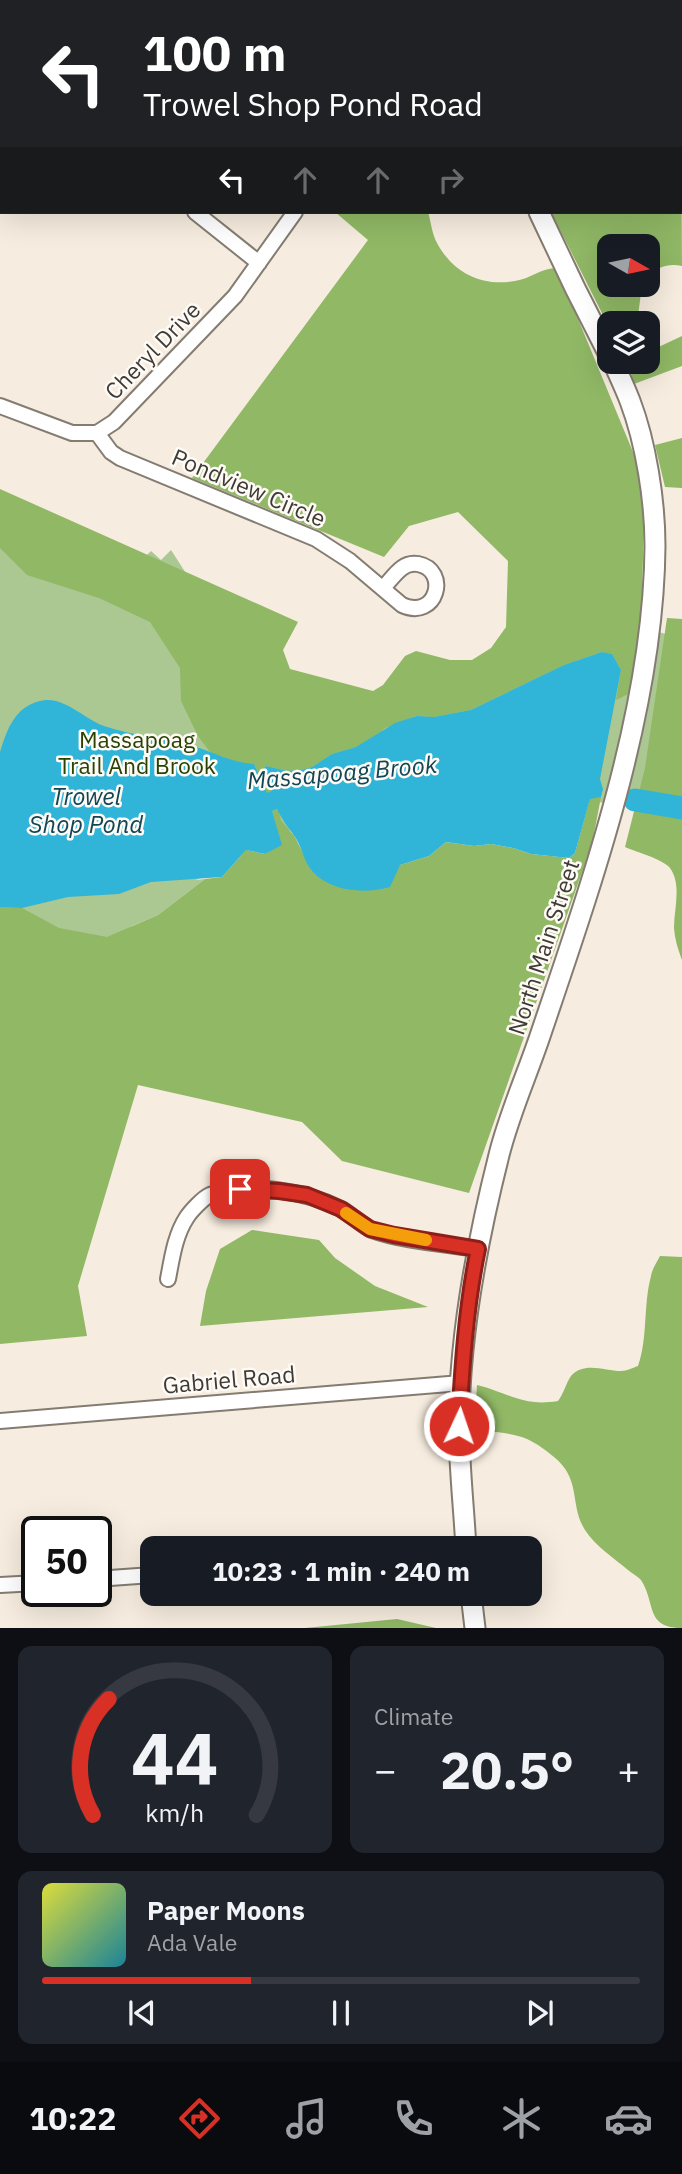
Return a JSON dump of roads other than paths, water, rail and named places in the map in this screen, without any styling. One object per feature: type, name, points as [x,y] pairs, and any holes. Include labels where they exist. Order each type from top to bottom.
[{"type":"main road","points":[[540,214],[597,331]]},
{"type":"main road","name":"North Main Street","points":[[465,1536],[459,1426],[471,1283],[500,1150],[595,866],[630,737],[644,662],[655,543],[650,484],[631,404],[618,374]]},
{"type":"main road","points":[[472,1606],[475,1628]]},
{"type":"street","points":[[198,214],[259,263]]},
{"type":"street","name":"Cheryl Drive","points":[[97,433],[114,422],[235,296],[293,214]]},
{"type":"street","points":[[0,406],[72,433],[97,433]]},
{"type":"street","name":"Pondview Circle","points":[[97,433],[111,452],[120,458],[316,539],[350,561],[383,588]]},
{"type":"street","points":[[168,1279],[174,1247],[187,1217],[208,1196],[240,1189],[307,1195],[341,1209],[370,1229],[478,1249]]},
{"type":"street","name":"Gabriel Road","points":[[0,1420],[461,1383]]},
{"type":"street","points":[[112,1578],[140,1576]]},
{"type":"street","points":[[0,1585],[21,1584]]},
{"type":"water","name":"Trowel Shop Pond","points":[[602,652],[612,654],[621,670],[600,779],[603,789],[601,797],[590,799],[575,853],[569,858],[531,854],[491,844],[474,846],[446,842],[429,856],[400,865],[390,887],[349,890],[329,883],[312,871],[277,809],[272,811],[282,845],[265,854],[246,850],[222,877],[151,882],[119,894],[68,897],[22,908],[0,907],[0,752],[13,720],[31,704],[57,701],[104,726],[193,746],[254,764],[267,793],[272,791],[264,768],[266,766],[287,771],[312,767],[332,754],[356,747],[395,723],[417,716],[434,717],[471,710],[564,665]]},
{"type":"waterway","name":"Massapoag Brook","points":[[635,800],[682,808]]},
{"type":"park label","name":"Massapoag Trail And Brook","points":[[137,752]]}]
